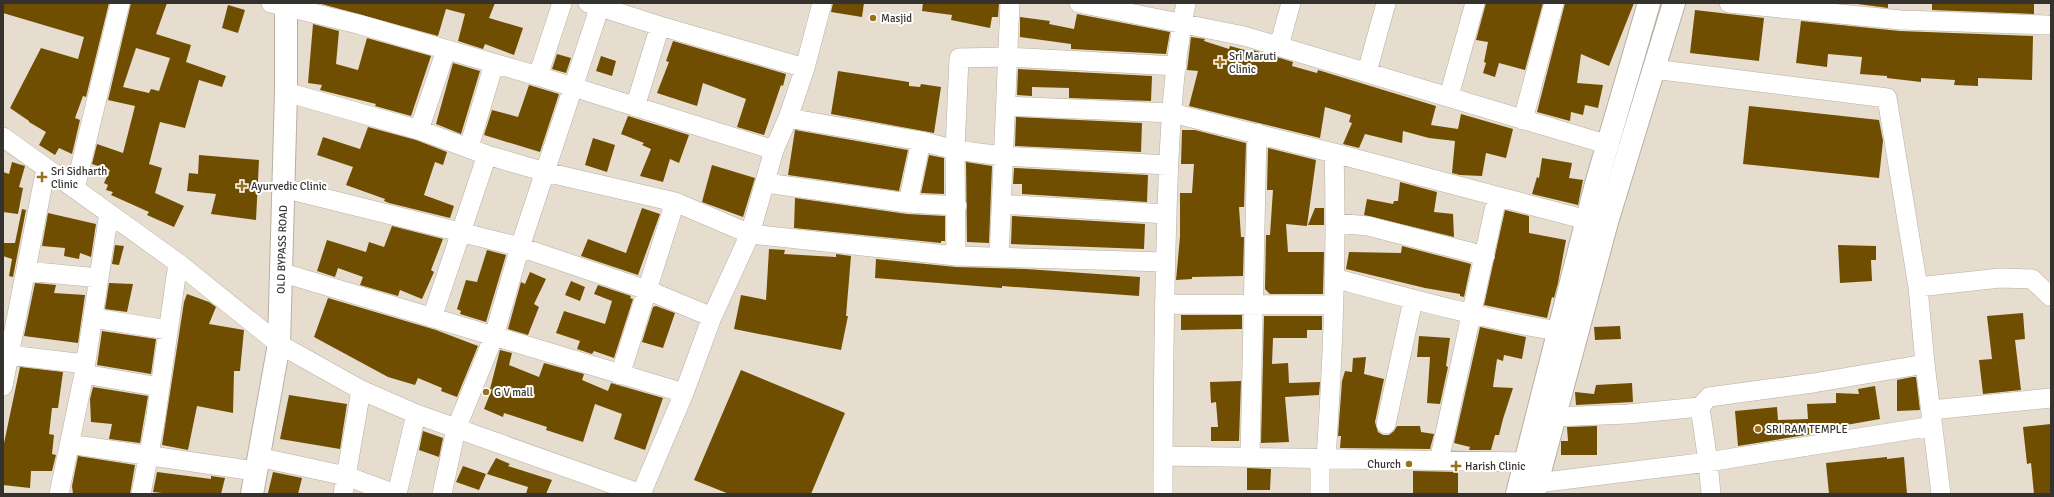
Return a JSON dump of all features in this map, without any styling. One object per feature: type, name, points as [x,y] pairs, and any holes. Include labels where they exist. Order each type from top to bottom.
[{"type":"main road","points":[[1517,494],[1587,220],[1649,3]]},
{"type":"main road","points":[[1535,488],[1607,222],[1674,3]]},
{"type":"main road","name":"OLD BYPASS ROAD","points":[[252,494],[279,344],[286,92],[281,4]]},
{"type":"street","points":[[75,189],[120,3]]},
{"type":"street","points":[[538,76],[562,3]]},
{"type":"street","points":[[3,137],[178,263],[279,344],[361,390],[416,414],[456,429],[641,494],[684,393],[712,317],[750,234],[766,183],[774,150],[788,118],[805,68],[822,3]]},
{"type":"street","points":[[999,257],[1010,3]]},
{"type":"street","points":[[1086,3],[1244,36],[1449,96],[1608,145]]},
{"type":"street","points":[[1163,494],[1164,304],[1168,165],[1177,66],[1186,3]]},
{"type":"street","points":[[1279,46],[1291,3]]},
{"type":"street","points":[[1367,72],[1386,3]]},
{"type":"street","points":[[1449,96],[1475,3]]},
{"type":"street","points":[[1523,120],[1554,3]]},
{"type":"street","points":[[1729,3],[1900,20],[2047,25]]},
{"type":"street","points":[[281,4],[358,24],[572,86],[774,150]]},
{"type":"street","points":[[442,494],[456,429],[494,336],[520,247],[572,86],[596,4],[660,26],[805,68]]},
{"type":"street","points":[[635,107],[660,26]]},
{"type":"street","points":[[419,130],[446,50]]},
{"type":"street","points":[[956,256],[955,150],[959,58],[1008,57],[1177,66]]},
{"type":"street","points":[[468,147],[494,64]]},
{"type":"street","points":[[1653,69],[1886,98],[1918,287],[1925,364],[1941,494]]},
{"type":"street","points":[[286,92],[419,130],[487,155],[545,172],[675,202],[750,234],[956,256],[1165,262]]},
{"type":"street","points":[[1006,106],[1172,113],[1257,133],[1587,220]]},
{"type":"street","points":[[788,118],[921,141],[955,150],[1003,156],[1168,165]]},
{"type":"street","points":[[1250,457],[1255,306],[1257,133]]},
{"type":"street","points":[[908,203],[921,141]]},
{"type":"street","points":[[1320,494],[1320,466],[1326,458],[1330,395],[1336,223],[1334,153]]},
{"type":"street","points":[[432,318],[487,155]]},
{"type":"street","points":[[3,386],[46,168]]},
{"type":"street","points":[[766,183],[908,203],[956,206]]},
{"type":"street","points":[[283,188],[461,231],[520,247],[647,290],[712,317]]},
{"type":"street","points":[[1439,461],[1470,313],[1485,256],[1497,197]]},
{"type":"street","points":[[620,375],[675,202]]},
{"type":"street","points":[[1001,204],[1167,214]]},
{"type":"street","points":[[59,494],[84,369],[109,214]]},
{"type":"street","points":[[1336,223],[1368,226],[1485,256]]},
{"type":"street","points":[[141,494],[160,387],[178,263]]},
{"type":"street","points":[[26,271],[99,278]]},
{"type":"street","points":[[280,272],[684,393]]},
{"type":"street","points":[[1334,278],[1413,300],[1527,326],[1558,330]]},
{"type":"street","points":[[1918,287],[2000,278],[2032,279],[2050,296]]},
{"type":"street","points":[[1386,424],[1413,300]]},
{"type":"street","points":[[1164,304],[1255,306],[1333,305]]},
{"type":"street","points":[[93,318],[168,330]]},
{"type":"street","points":[[9,355],[84,369],[160,387]]},
{"type":"street","points":[[1554,417],[1628,414],[1700,407],[1709,397],[1813,383],[1925,364]]},
{"type":"street","points":[[345,485],[361,390]]},
{"type":"street","points":[[1535,488],[1708,462],[1932,418],[2051,398]]},
{"type":"street","points":[[1700,407],[1711,494]]},
{"type":"street","points":[[69,444],[148,455],[257,464],[345,485],[396,494],[416,414]]},
{"type":"street","points":[[1163,456],[1525,462]]},
{"type":"building","points":[[3,3],[109,3],[86,97],[83,96],[75,118],[80,120],[72,154],[59,148],[55,155],[39,145],[46,132],[10,108],[41,48],[78,59],[84,37],[3,13]]},
{"type":"building","points":[[131,3],[167,3],[156,34],[191,45],[186,62],[226,76],[222,87],[199,80],[185,128],[160,122],[149,164],[162,168],[155,193],[184,206],[174,227],[147,215],[149,212],[111,195],[113,192],[106,190],[108,185],[104,183],[110,170],[92,164],[97,144],[123,153],[135,106],[108,100]],"holes":[[[136,48],[170,58],[159,91],[151,89],[149,93],[123,87]]]},
{"type":"building","points":[[318,3],[495,3],[489,18],[523,28],[514,55],[485,44],[483,49],[458,41],[465,14],[446,9],[438,36]]},
{"type":"building","points":[[833,3],[864,3],[862,17],[831,12]]},
{"type":"building","points":[[923,3],[999,3],[998,17],[992,17],[990,28],[951,20],[952,15],[922,11]]},
{"type":"building","points":[[1486,3],[1543,3],[1525,70],[1499,63],[1495,77],[1483,73],[1486,63],[1484,62],[1488,42],[1476,40]]},
{"type":"building","points":[[1565,3],[1634,3],[1609,66],[1581,54],[1577,83],[1603,85],[1598,108],[1585,105],[1583,115],[1571,112],[1570,121],[1537,112]]},
{"type":"building","points":[[1850,3],[1888,3],[1888,8]]},
{"type":"building","points":[[1932,3],[2034,3],[2034,14],[1932,10]]},
{"type":"building","points":[[228,5],[245,10],[238,33],[222,28]]},
{"type":"building","points":[[1695,10],[1764,18],[1759,61],[1690,53]]},
{"type":"building","points":[[1077,14],[1170,32],[1166,54],[1071,49],[1071,44],[1020,37],[1020,17],[1050,21],[1049,24],[1074,29]]},
{"type":"building","points":[[1801,21],[1900,31],[2033,36],[2032,80],[1978,78],[1978,86],[1954,85],[1955,80],[1921,78],[1921,82],[1887,78],[1887,76],[1860,74],[1862,57],[1828,54],[1827,67],[1796,63]]},
{"type":"building","points":[[313,24],[339,31],[336,64],[358,70],[367,38],[431,56],[411,116],[375,106],[376,104],[320,90],[322,85],[308,83]]},
{"type":"building","points":[[1191,37],[1205,39],[1204,41],[1229,49],[1230,46],[1252,52],[1253,50],[1293,62],[1292,66],[1317,73],[1318,70],[1436,106],[1431,125],[1458,129],[1461,114],[1513,129],[1506,158],[1486,153],[1482,176],[1460,175],[1452,173],[1455,141],[1429,138],[1403,131],[1402,143],[1365,134],[1359,148],[1343,144],[1352,123],[1349,122],[1351,115],[1325,107],[1320,138],[1189,106],[1198,71],[1187,70]]},
{"type":"building","points":[[673,41],[786,74],[783,86],[781,85],[764,135],[737,127],[746,99],[703,83],[697,106],[657,93],[669,62],[666,61]]},
{"type":"building","points":[[557,54],[571,58],[566,73],[552,69]]},
{"type":"building","points":[[601,56],[616,61],[612,76],[596,71]]},
{"type":"building","points":[[453,63],[480,71],[461,134],[436,124]]},
{"type":"building","points":[[1018,69],[1152,76],[1151,101],[1069,98],[1069,88],[1032,87],[1032,96],[1017,95]]},
{"type":"building","points":[[838,71],[909,82],[909,86],[920,87],[921,84],[941,87],[934,133],[831,114]]},
{"type":"building","points":[[529,85],[559,94],[540,152],[484,135],[492,110],[518,117]]},
{"type":"building","points":[[1749,106],[1879,120],[1883,141],[1879,178],[1743,164]]},
{"type":"building","points":[[628,116],[689,135],[679,163],[670,159],[663,182],[640,176],[651,149],[642,145],[644,143],[621,134]]},
{"type":"building","points":[[1016,117],[1142,123],[1141,152],[1015,146]]},
{"type":"building","points":[[368,127],[416,140],[447,152],[443,165],[435,162],[424,195],[454,206],[450,218],[389,203],[384,201],[385,199],[346,185],[353,167],[317,155],[323,137],[360,149]]},
{"type":"building","points":[[795,130],[908,150],[899,191],[788,175]]},
{"type":"building","points":[[1182,130],[1195,130],[1246,143],[1244,207],[1239,207],[1241,237],[1244,237],[1243,276],[1192,277],[1192,279],[1176,280],[1180,237],[1180,193],[1192,193],[1194,164],[1181,164]]},
{"type":"building","points":[[593,138],[615,145],[607,172],[585,165]]},
{"type":"building","points":[[1268,148],[1316,160],[1307,226],[1286,224],[1288,252],[1324,252],[1323,294],[1270,294],[1265,289],[1266,235],[1270,235],[1273,190],[1267,190]]},
{"type":"building","points":[[199,155],[259,160],[256,220],[211,214],[216,194],[187,191],[189,173],[198,174]]},
{"type":"building","points":[[929,155],[944,158],[944,194],[921,193]]},
{"type":"building","points":[[1542,158],[1572,163],[1569,178],[1583,180],[1578,205],[1532,194],[1537,177],[1539,178]]},
{"type":"building","points":[[12,162],[25,166],[19,187],[23,188],[18,214],[3,212],[3,172],[9,174]]},
{"type":"building","points":[[966,162],[992,166],[989,243],[967,242]]},
{"type":"building","points":[[712,165],[755,178],[743,217],[702,202]]},
{"type":"building","points":[[1014,168],[1148,175],[1147,202],[1022,194],[1022,184],[1013,184]]},
{"type":"building","points":[[1400,182],[1437,192],[1434,212],[1453,214],[1454,237],[1364,215],[1367,199],[1393,204],[1394,201],[1398,201]]},
{"type":"building","points":[[795,198],[907,214],[945,216],[945,241],[941,241],[941,243],[794,228]]},
{"type":"building","points":[[642,208],[660,214],[638,275],[581,256],[588,239],[626,253]]},
{"type":"building","points":[[1315,208],[1324,208],[1324,225],[1308,225]]},
{"type":"building","points":[[22,209],[26,210],[13,277],[9,276],[12,259],[3,256],[3,243],[15,243]]},
{"type":"building","points":[[1505,210],[1529,216],[1529,233],[1566,240],[1558,283],[1554,298],[1552,297],[1547,318],[1484,305]]},
{"type":"building","points":[[48,213],[96,224],[91,257],[80,253],[79,259],[64,256],[65,248],[42,246]]},
{"type":"building","points":[[1012,216],[1145,224],[1144,249],[1011,244]]},
{"type":"building","points":[[392,226],[443,239],[431,270],[434,272],[422,299],[400,290],[398,296],[360,285],[363,277],[338,268],[335,277],[317,271],[327,240],[366,252],[369,242],[384,247]]},
{"type":"building","points":[[115,245],[124,246],[119,265],[112,264]]},
{"type":"building","points":[[1838,245],[1876,246],[1876,260],[1871,260],[1872,281],[1840,283]]},
{"type":"building","points":[[1402,246],[1471,264],[1464,297],[1460,296],[1460,294],[1425,288],[1346,269],[1349,252],[1401,253]]},
{"type":"building","points":[[769,249],[785,250],[784,254],[836,257],[836,254],[851,256],[846,316],[848,316],[841,350],[734,329],[741,295],[766,300]]},
{"type":"building","points":[[487,250],[506,255],[486,322],[460,314],[461,311],[457,309],[466,280],[477,282]]},
{"type":"building","points":[[876,259],[956,267],[1026,269],[1140,277],[1139,296],[1002,286],[1002,288],[875,278]]},
{"type":"building","points":[[530,272],[546,279],[534,304],[539,307],[528,335],[508,329],[521,282],[525,284]]},
{"type":"building","points":[[571,281],[585,287],[580,301],[565,295]]},
{"type":"building","points":[[35,283],[56,285],[54,293],[85,295],[78,343],[24,336]]},
{"type":"building","points":[[109,283],[133,284],[127,312],[105,309]]},
{"type":"building","points":[[598,285],[631,296],[630,298],[633,299],[614,358],[594,351],[592,354],[577,349],[580,341],[556,333],[564,311],[605,324],[612,301],[594,294]]},
{"type":"building","points":[[187,294],[209,302],[216,307],[209,324],[244,330],[240,371],[234,371],[233,413],[197,406],[188,450],[162,445],[184,302]]},
{"type":"building","points":[[328,298],[436,330],[478,346],[457,397],[441,391],[442,388],[418,378],[415,385],[388,377],[314,337]]},
{"type":"building","points":[[656,306],[675,313],[663,348],[642,342],[653,307]]},
{"type":"building","points":[[2023,313],[2025,339],[2015,340],[2021,390],[1983,394],[1979,360],[1992,359],[1987,316]]},
{"type":"building","points":[[1181,315],[1242,315],[1242,329],[1181,330]]},
{"type":"building","points":[[1264,316],[1322,316],[1322,330],[1307,330],[1307,338],[1273,338],[1272,364],[1288,363],[1289,383],[1320,382],[1319,395],[1285,397],[1289,442],[1261,443]]},
{"type":"building","points":[[1620,326],[1621,339],[1595,340],[1594,327]]},
{"type":"building","points":[[1480,327],[1526,337],[1522,359],[1504,355],[1503,361],[1497,359],[1493,387],[1513,388],[1499,435],[1495,435],[1491,450],[1469,450],[1470,447],[1454,443]]},
{"type":"building","points":[[102,331],[156,339],[151,374],[97,365]]},
{"type":"building","points":[[1419,336],[1450,338],[1446,366],[1448,367],[1440,404],[1427,403],[1430,357],[1417,357]]},
{"type":"building","points":[[500,350],[512,353],[509,365],[539,377],[544,363],[584,374],[582,380],[608,391],[611,383],[663,398],[645,450],[614,439],[622,414],[595,404],[583,442],[546,430],[547,427],[504,413],[503,417],[484,409],[492,389],[490,389]]},
{"type":"building","points":[[1366,357],[1364,374],[1384,379],[1375,422],[1378,432],[1383,435],[1389,435],[1397,426],[1420,426],[1421,432],[1434,434],[1430,449],[1340,448],[1341,436],[1338,436],[1342,381],[1345,371],[1352,372],[1353,358]]},
{"type":"building","points":[[20,367],[63,372],[58,408],[52,408],[49,434],[54,435],[52,454],[56,455],[52,471],[31,471],[30,488],[3,485],[3,448]]},
{"type":"building","points":[[741,370],[845,413],[811,494],[729,494],[694,480]]},
{"type":"building","points":[[1916,377],[1920,410],[1897,411],[1897,380]]},
{"type":"building","points":[[1241,381],[1239,441],[1211,441],[1211,427],[1218,427],[1216,402],[1211,403],[1210,382]]},
{"type":"building","points":[[1632,383],[1633,402],[1576,405],[1575,392],[1594,394],[1596,385]]},
{"type":"building","points":[[1875,386],[1880,419],[1846,425],[1824,423],[1824,432],[1738,446],[1735,411],[1777,407],[1778,420],[1808,419],[1807,404],[1836,403],[1836,393],[1859,394],[1858,389]]},
{"type":"building","points":[[93,387],[148,396],[140,443],[109,439],[112,424],[91,422],[90,399]]},
{"type":"building","points":[[289,395],[347,404],[340,449],[280,439]]},
{"type":"building","points":[[2051,424],[2051,494],[2034,494],[2031,463],[2027,464],[2023,427]]},
{"type":"building","points":[[1597,426],[1597,455],[1561,455],[1561,441],[1568,441],[1567,427]]},
{"type":"building","points":[[423,431],[443,438],[439,457],[419,450]]},
{"type":"building","points":[[78,456],[135,465],[130,494],[73,494],[72,486]]},
{"type":"building","points":[[1887,457],[1887,459],[1904,457],[1907,494],[1829,494],[1826,463]]},
{"type":"building","points":[[496,458],[510,464],[508,466],[552,480],[546,494],[526,494],[528,487],[487,474]]},
{"type":"building","points":[[463,466],[486,474],[479,490],[456,482]]},
{"type":"building","points":[[1247,468],[1271,469],[1270,490],[1247,490]]},
{"type":"building","points":[[1413,471],[1458,472],[1458,493],[1413,494]]},
{"type":"building","points":[[157,472],[211,479],[211,476],[225,478],[221,494],[172,494],[153,492]]},
{"type":"building","points":[[273,472],[302,478],[298,494],[268,493]]},
{"type":"place","name":"Masjid","points":[[873,18]]},
{"type":"place","name":"Sri Maruti Clinic","points":[[1220,62]]},
{"type":"place","name":"Sri Sidharth Clinic","points":[[42,177]]},
{"type":"place","name":"Ayurvedic Clinic","points":[[242,186]]},
{"type":"place","name":"G V mall","points":[[486,392]]},
{"type":"place","name":"SRI RAM TEMPLE","points":[[1758,429]]},
{"type":"place","name":"Church","points":[[1409,464]]},
{"type":"place","name":"Harish Clinic","points":[[1456,466]]}]
